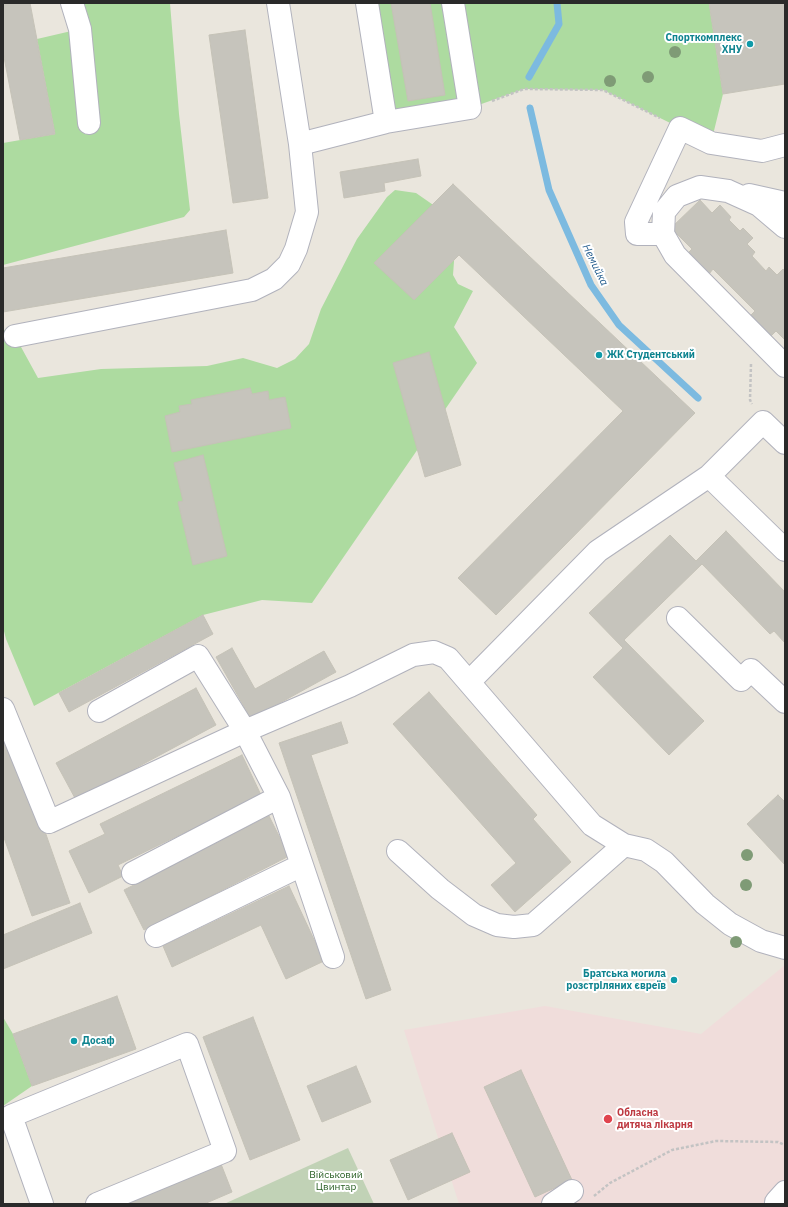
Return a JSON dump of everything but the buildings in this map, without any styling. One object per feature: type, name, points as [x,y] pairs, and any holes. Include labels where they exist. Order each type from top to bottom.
[{"type":"lane","points":[[72,3],[80,29],[88,123]]},
{"type":"lane","points":[[15,336],[252,290],[274,279],[289,264],[296,249],[307,212],[300,144],[278,3]]},
{"type":"lane","points":[[367,3],[386,122]]},
{"type":"lane","points":[[300,144],[386,122],[470,108],[453,3]]},
{"type":"lane","points":[[663,234],[637,234],[636,222],[680,128],[711,143],[762,151],[785,145]]},
{"type":"lane","points":[[785,203],[700,186],[677,196],[664,212],[663,234],[675,255],[785,366]]},
{"type":"lane","points":[[728,191],[759,205],[785,227]]},
{"type":"lane","points":[[469,682],[598,551],[709,476],[763,422],[785,443]]},
{"type":"lane","points":[[709,476],[785,550]]},
{"type":"lane","points":[[678,618],[741,680],[751,670],[785,702]]},
{"type":"lane","points":[[3,709],[49,822],[244,731],[350,686],[413,655],[434,652],[448,658],[592,825],[624,845],[646,850],[664,862],[705,904],[730,924],[761,941],[785,948]]},
{"type":"lane","points":[[99,711],[198,656],[244,731],[279,797],[333,957]]},
{"type":"lane","points":[[133,874],[279,797]]},
{"type":"lane","points":[[398,851],[440,889],[474,915],[497,925],[514,927],[533,925],[624,845]]},
{"type":"lane","points":[[156,936],[302,865]]},
{"type":"lane","points":[[42,1204],[11,1116],[187,1044],[225,1151],[97,1204]]},
{"type":"lane","points":[[553,1204],[580,1195]]},
{"type":"path","points":[[470,108],[524,89],[603,90],[680,128]]},
{"type":"path","points":[[752,333],[750,400],[763,422]]},
{"type":"path","points":[[580,1195],[610,1183],[672,1150],[716,1141],[778,1142],[785,1145]]},
{"type":"shaded area","name":"Обласна дитяча лікарня","points":[[785,965],[785,1204],[459,1204],[404,1030],[545,1006],[701,1034]]},
{"type":"green space","points":[[72,3],[170,3],[179,114],[190,210],[184,217],[3,265],[3,143],[55,134],[37,39],[80,29]]},
{"type":"green space","points":[[367,3],[709,3],[723,94],[711,143],[603,90],[524,89],[470,108],[386,122]]},
{"type":"green space","points":[[395,190],[416,193],[452,218],[455,248],[453,275],[458,284],[473,291],[454,327],[477,363],[312,603],[262,600],[203,615],[34,706],[6,639],[3,627],[3,329],[15,336],[38,378],[101,369],[207,366],[243,358],[277,368],[295,359],[309,344],[321,309],[357,239],[387,197]]},
{"type":"green space","points":[[3,1017],[13,1034],[32,1086],[3,1106]]},
{"type":"green space","name":"Військовий Цвинтар","points":[[348,1148],[374,1204],[224,1204]]},
{"type":"waterway","name":"Немийка","points":[[529,77],[559,24],[557,3]]},
{"type":"waterway","name":"Немийка","points":[[530,108],[549,190],[591,285],[619,325],[698,398]]},
{"type":"place","name":"Спорткомплекс ХНУ","points":[[750,44]]},
{"type":"place","name":"ЖК Студентський","points":[[599,355]]},
{"type":"place","name":"Братська могила розстріляних євреїв","points":[[674,980]]},
{"type":"place","name":"Досаф","points":[[74,1041]]},
{"type":"place","name":"Обласна дитяча лікарня","points":[[608,1119]]}]
